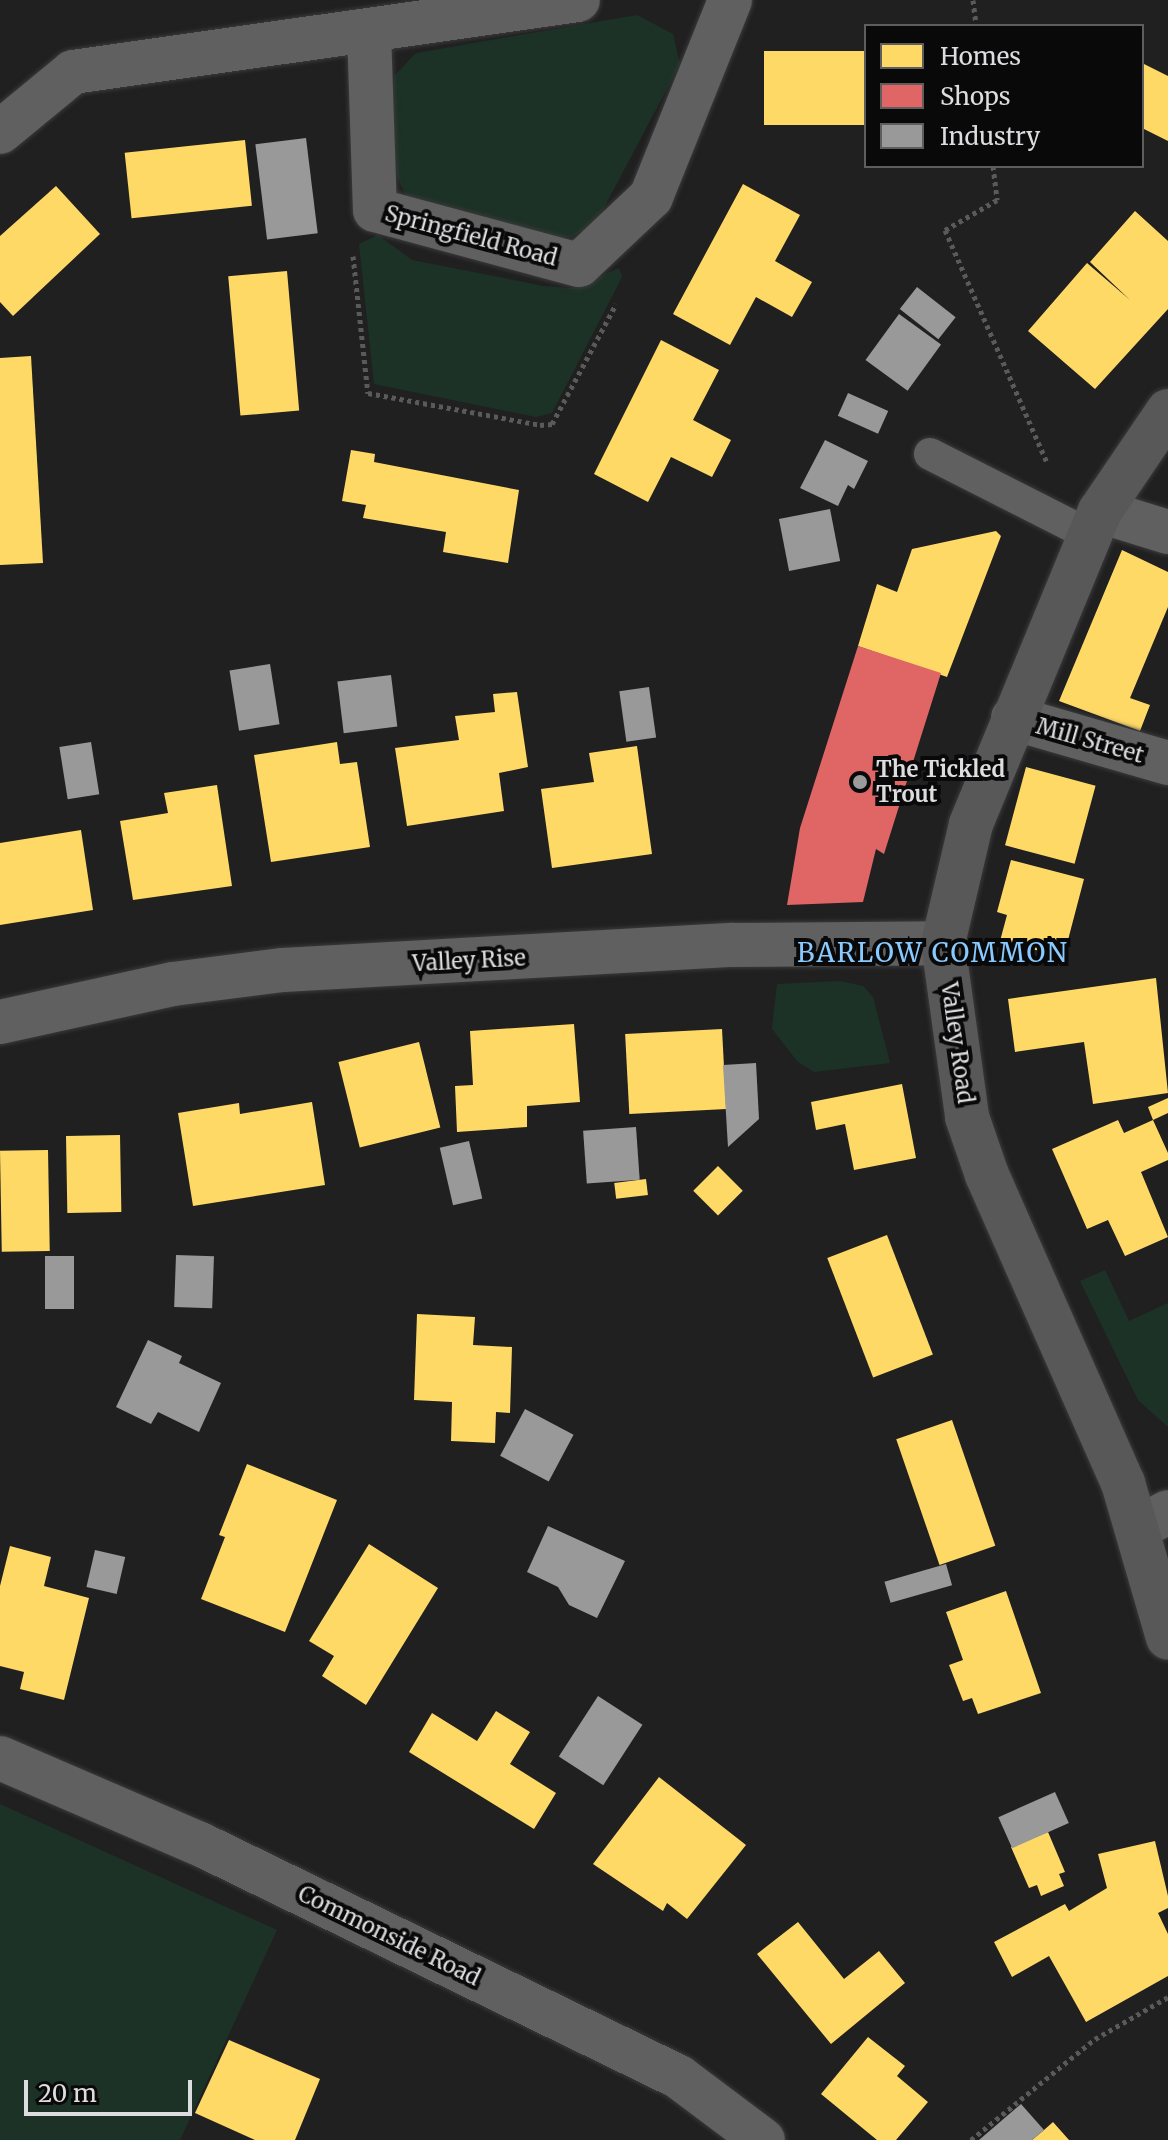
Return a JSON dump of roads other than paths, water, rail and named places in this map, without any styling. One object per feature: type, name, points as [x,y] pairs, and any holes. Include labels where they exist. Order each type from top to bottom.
[{"type":"main road","name":"Valley Road","points":[[1168,411],[1095,523],[971,824],[943,943],[967,1117],[1153,1520],[1168,1638]]},
{"type":"street","points":[[0,132],[73,72],[578,0]]},
{"type":"street","name":"Springfield Road","points":[[369,31],[375,210],[579,265],[651,197],[730,0]]},
{"type":"street","points":[[1095,523],[1168,532]]},
{"type":"street","name":"Mill Street","points":[[1013,718],[1168,763]]},
{"type":"street","name":"Valley Rise","points":[[0,1022],[173,984],[283,970],[733,945],[943,943]]},
{"type":"street","name":"Commonside Road","points":[[0,1758],[200,1844],[679,2077],[763,2140]]},
{"type":"lane","points":[[930,454],[1095,523]]},
{"type":"place","name":"The Tickled Trout","points":[[860,782]]},
{"type":"district","name":"BARLOW COMMON","points":[[933,953]]}]
